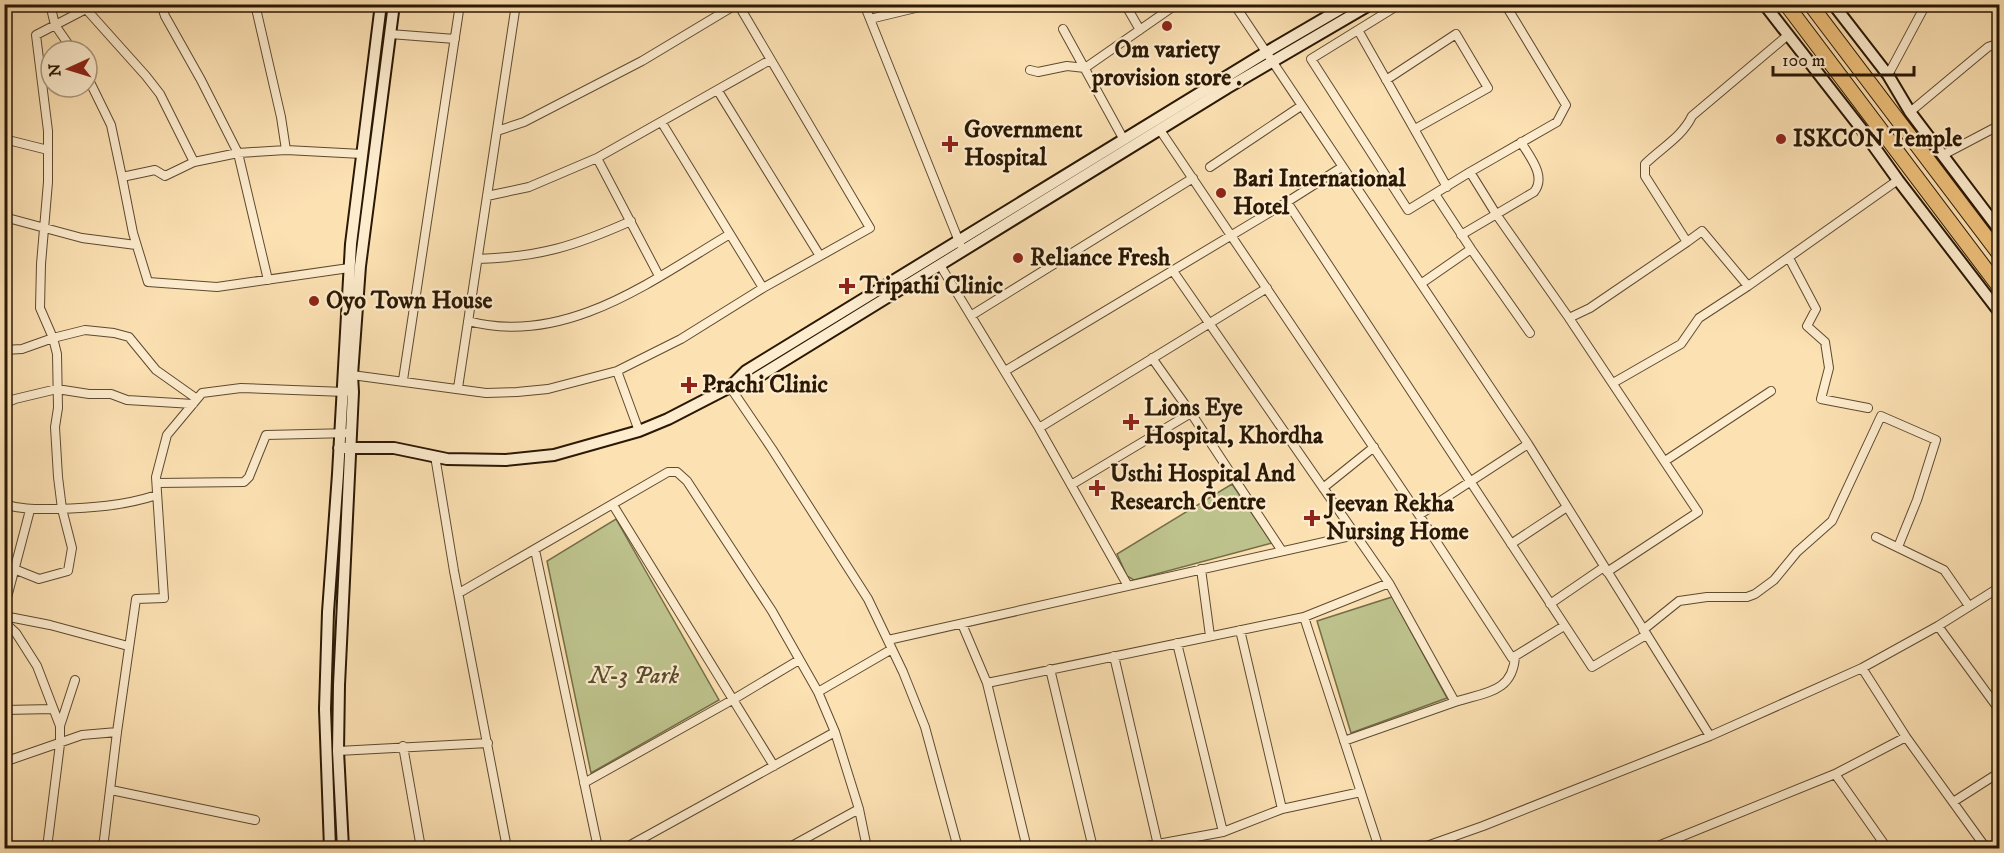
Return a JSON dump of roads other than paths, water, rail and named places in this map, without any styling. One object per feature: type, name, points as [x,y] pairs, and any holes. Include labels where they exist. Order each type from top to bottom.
[{"type":"highway","points":[[1786,4],[2000,288]]},
{"type":"highway","points":[[1810,4],[2000,255]]},
{"type":"street","points":[[50,4],[55,25],[65,39]]},
{"type":"street","points":[[161,4],[165,16],[240,153],[271,279]]},
{"type":"street","points":[[255,4],[281,117],[286,150]]},
{"type":"street","points":[[344,849],[338,751],[349,268],[381,4]]},
{"type":"street","points":[[347,392],[352,375],[360,266],[394,4]]},
{"type":"street","points":[[403,380],[460,4]]},
{"type":"street","points":[[458,388],[516,4]]},
{"type":"street","points":[[352,375],[403,380],[486,393],[548,389],[617,371],[681,339],[763,288],[870,228],[737,4],[642,61],[524,122],[497,131]]},
{"type":"street","points":[[864,4],[961,246]]},
{"type":"street","points":[[870,19],[932,4]]},
{"type":"street","points":[[1125,4],[1140,30]]},
{"type":"street","points":[[1030,70],[1038,72],[1067,66],[1085,68],[1177,4]]},
{"type":"street","points":[[1234,4],[1528,444],[1710,736]]},
{"type":"street","points":[[730,387],[746,371],[1160,130],[1349,4]]},
{"type":"street","points":[[1400,4],[1311,59],[1408,210],[1470,171],[1557,122],[1566,105],[1504,4]]},
{"type":"street","points":[[1764,4],[2000,313]]},
{"type":"street","points":[[1833,4],[1888,75],[1910,112],[2000,231]]},
{"type":"street","points":[[1888,75],[1926,4]]},
{"type":"street","points":[[4,565],[39,579],[68,572],[72,548],[62,509],[55,427],[58,408],[57,354],[40,308],[48,182],[48,131],[36,34],[85,7],[160,94],[194,162]]},
{"type":"street","points":[[345,448],[394,448],[447,459],[506,460],[554,455],[639,431],[668,419],[730,387],[748,382],[940,265],[961,246],[1124,140],[1268,58],[1367,7],[1371,22]]},
{"type":"street","points":[[1063,29],[1124,140]]},
{"type":"street","points":[[1358,30],[1447,187]]},
{"type":"street","points":[[390,34],[455,39]]},
{"type":"street","points":[[1386,80],[1456,34],[1488,88],[1415,129]]},
{"type":"street","points":[[1687,242],[1645,176],[1645,164],[1685,128],[1692,116],[1788,35]]},
{"type":"street","points":[[1910,112],[1988,47],[2000,43]]},
{"type":"street","points":[[487,196],[529,187],[597,158],[770,60]]},
{"type":"street","points":[[718,91],[820,256]]},
{"type":"street","points":[[98,99],[111,125],[136,245],[148,282],[217,288],[349,268]]},
{"type":"street","points":[[1210,167],[1301,106]]},
{"type":"street","points":[[365,123],[377,125]]},
{"type":"street","points":[[662,123],[763,288]]},
{"type":"street","points":[[1943,155],[2000,125]]},
{"type":"street","points":[[1160,130],[1268,288],[1512,657],[1564,626]]},
{"type":"street","points":[[4,139],[48,150]]},
{"type":"street","points":[[1461,235],[1534,192],[1539,183],[1537,170],[1521,142]]},
{"type":"street","points":[[122,177],[155,170],[165,176],[194,162],[240,153],[286,150],[362,154]]},
{"type":"street","points":[[597,158],[659,276]]},
{"type":"street","points":[[1005,371],[1287,202],[1341,167]]},
{"type":"street","points":[[1470,171],[1496,214],[1569,318],[1698,512],[1550,604]]},
{"type":"street","points":[[972,315],[1193,178]]},
{"type":"street","points":[[1613,383],[1680,344],[1686,339],[1699,318],[1789,258],[1898,180]]},
{"type":"street","points":[[1435,194],[1530,333]]},
{"type":"street","points":[[1287,202],[1592,667],[1645,633],[1679,601],[1707,597],[1747,597],[1774,580],[1797,552],[1832,521],[1881,416],[1936,440],[1917,500],[1898,547]]},
{"type":"street","points":[[4,217],[82,238],[136,245]]},
{"type":"street","points":[[478,259],[512,258],[543,253],[585,241],[630,221]]},
{"type":"street","points":[[1569,318],[1590,308],[1702,231],[1748,286]]},
{"type":"street","points":[[468,321],[488,327],[512,328],[560,321],[610,303],[730,234]]},
{"type":"street","points":[[1422,284],[1471,249]]},
{"type":"street","points":[[1789,258],[1816,309],[1807,326],[1825,342],[1829,368],[1821,399],[1868,408]]},
{"type":"street","points":[[940,265],[1040,428],[1128,586]]},
{"type":"street","points":[[1173,271],[1389,583],[1455,702]]},
{"type":"street","points":[[1040,428],[1268,288]]},
{"type":"street","points":[[4,350],[22,349],[85,330],[122,335],[134,342],[156,370],[195,401]]},
{"type":"street","points":[[1152,358],[1191,412],[1282,551]]},
{"type":"street","points":[[617,371],[639,431]]},
{"type":"street","points":[[730,387],[868,599],[925,727],[958,849]]},
{"type":"street","points":[[103,849],[136,598],[164,598],[156,477],[167,435],[202,393],[241,388],[347,392]]},
{"type":"street","points":[[4,404],[15,399],[57,389],[90,394],[111,394],[127,400],[195,401]]},
{"type":"street","points":[[1665,461],[1771,391]]},
{"type":"street","points":[[1071,485],[1191,412]]},
{"type":"street","points":[[157,483],[244,482],[249,477],[266,435],[345,433]]},
{"type":"street","points":[[1419,515],[1528,444]]},
{"type":"street","points":[[1323,488],[1374,447]]},
{"type":"street","points":[[330,849],[325,709],[328,612],[345,448]]},
{"type":"street","points":[[435,456],[507,849]]},
{"type":"street","points":[[459,593],[668,472],[677,472],[687,481],[734,552],[818,692],[835,732],[859,809],[867,849]]},
{"type":"street","points":[[4,504],[30,510],[90,509],[115,506],[157,495]]},
{"type":"street","points":[[613,505],[774,766]]},
{"type":"street","points":[[1511,544],[1567,507]]},
{"type":"street","points":[[4,609],[30,510]]},
{"type":"street","points":[[888,640],[1355,535]]},
{"type":"street","points":[[1876,537],[1944,570],[1969,606]]},
{"type":"street","points":[[535,550],[598,849]]},
{"type":"street","points":[[1201,569],[1210,636]]},
{"type":"street","points":[[987,683],[1304,617],[1389,583]]},
{"type":"street","points":[[1421,849],[1710,736],[1862,668],[1938,626],[2000,587]]},
{"type":"street","points":[[4,616],[50,624],[128,646]]},
{"type":"street","points":[[1304,617],[1379,849]]},
{"type":"street","points":[[4,622],[16,633],[37,666],[60,726]]},
{"type":"street","points":[[962,624],[987,683],[1027,849]]},
{"type":"street","points":[[1938,626],[2000,711]]},
{"type":"street","points":[[1240,630],[1282,809]]},
{"type":"street","points":[[1177,643],[1223,832]]},
{"type":"street","points":[[818,692],[892,649]]},
{"type":"street","points":[[1114,656],[1158,845]]},
{"type":"street","points":[[1344,741],[1502,687],[1514,670],[1515,656]]},
{"type":"street","points":[[584,783],[799,660]]},
{"type":"street","points":[[1862,668],[1906,737],[1986,849]]},
{"type":"street","points":[[1050,669],[1093,849]]},
{"type":"street","points":[[47,849],[60,744],[60,726],[75,680]]},
{"type":"street","points":[[4,710],[52,709]]},
{"type":"street","points":[[4,762],[82,735],[117,732]]},
{"type":"street","points":[[625,849],[835,732]]},
{"type":"street","points":[[1653,849],[1835,774],[1906,737]]},
{"type":"street","points":[[338,751],[488,743]]},
{"type":"street","points":[[403,746],[421,849]]},
{"type":"street","points":[[1953,802],[2000,772]]},
{"type":"street","points":[[1835,774],[1887,849]]},
{"type":"street","points":[[111,790],[255,820]]},
{"type":"street","points":[[1136,849],[1223,832],[1282,809],[1361,792]]},
{"type":"street","points":[[791,848],[859,809]]},
{"type":"place","name":"Om variety provision store .","points":[[1167,26]]},
{"type":"place","name":"ISKCON Temple","points":[[1781,139]]},
{"type":"place","name":"Government Hospital","points":[[950,144]]},
{"type":"place","name":"Bari International Hotel","points":[[1221,193]]},
{"type":"place","name":"Reliance Fresh","points":[[1018,258]]},
{"type":"place","name":"Tripathi Clinic","points":[[847,286]]},
{"type":"place","name":"Oyo Town House","points":[[314,301]]},
{"type":"place","name":"Prachi Clinic","points":[[689,385]]},
{"type":"place","name":"Lions Eye Hospital, Khordha","points":[[1131,422]]},
{"type":"place","name":"Usthi Hospital And Research Centre","points":[[1097,488]]},
{"type":"place","name":"Jeevan Rekha Nursing Home","points":[[1312,518]]},
{"type":"park label","name":"N-3 Park","points":[[634,676]]}]
